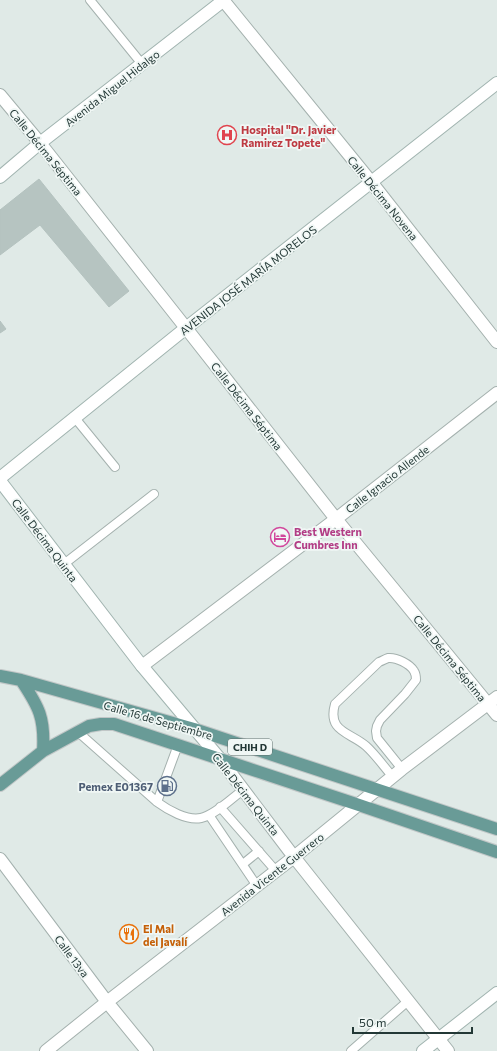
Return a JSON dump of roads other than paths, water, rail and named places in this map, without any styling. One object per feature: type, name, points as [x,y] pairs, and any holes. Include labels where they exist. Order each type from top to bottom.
[{"type":"main road","name":"Calle 16 de Septiembre","points":[[0,676],[22,680],[194,729],[497,829]]},
{"type":"main road","points":[[22,680],[34,698],[42,718],[44,734],[43,750]]},
{"type":"main road","name":"Calle 16 de Septiembre","points":[[0,785],[43,750],[89,726],[114,724],[497,852]]},
{"type":"street","name":"Avenida Miguel Hidalgo","points":[[0,177],[40,143],[223,0]]},
{"type":"street","name":"Calle Décima Novena","points":[[223,0],[372,182],[497,342]]},
{"type":"street","name":"AVENIDA JOSÉ MARÍA MORELOS","points":[[0,479],[186,328],[497,83]]},
{"type":"street","name":"Calle Décima Séptima","points":[[0,95],[40,143],[336,519],[493,701],[497,715]]},
{"type":"street","name":"Calle Ignacio Allende","points":[[142,666],[336,519],[497,393]]},
{"type":"street","name":"Calle Décima Quinta","points":[[0,479],[142,666],[220,759],[294,857],[448,1051]]},
{"type":"street","name":"Avenida Vicente Guerrero","points":[[46,1051],[294,857],[397,773],[493,701]]},
{"type":"street","name":"Calle 13va","points":[[0,860],[107,1002],[147,1051]]},
{"type":"street","points":[[423,1051],[497,994]]},
{"type":"lane","points":[[90,0],[142,64]]},
{"type":"lane","points":[[75,418],[115,466]]},
{"type":"lane","points":[[64,564],[154,494]]},
{"type":"lane","points":[[386,658],[393,658],[401,661],[413,669],[416,675],[416,680],[405,694],[380,720],[376,731],[377,738],[397,773],[367,747],[340,729],[335,724],[333,717],[335,704],[379,662],[386,658]]},
{"type":"lane","points":[[78,732],[158,802],[173,812],[194,819],[200,818],[209,815],[244,790]]},
{"type":"lane","points":[[367,747],[377,738]]},
{"type":"lane","points":[[158,802],[178,745]]},
{"type":"lane","points":[[220,807],[276,871]]},
{"type":"lane","points":[[209,815],[257,886]]},
{"type":"lane","points":[[242,864],[259,851]]},
{"type":"lane","points":[[351,1051],[408,1001]]},
{"type":"place","name":"Hospital \"Dr. Javier Ramirez Topete\"","points":[[227,135]]},
{"type":"place","name":"Best Western Cumbres Inn","points":[[280,537]]},
{"type":"place","name":"Pemex E01367","points":[[167,786]]},
{"type":"place","name":"El Mal del Javalí","points":[[129,934]]}]
